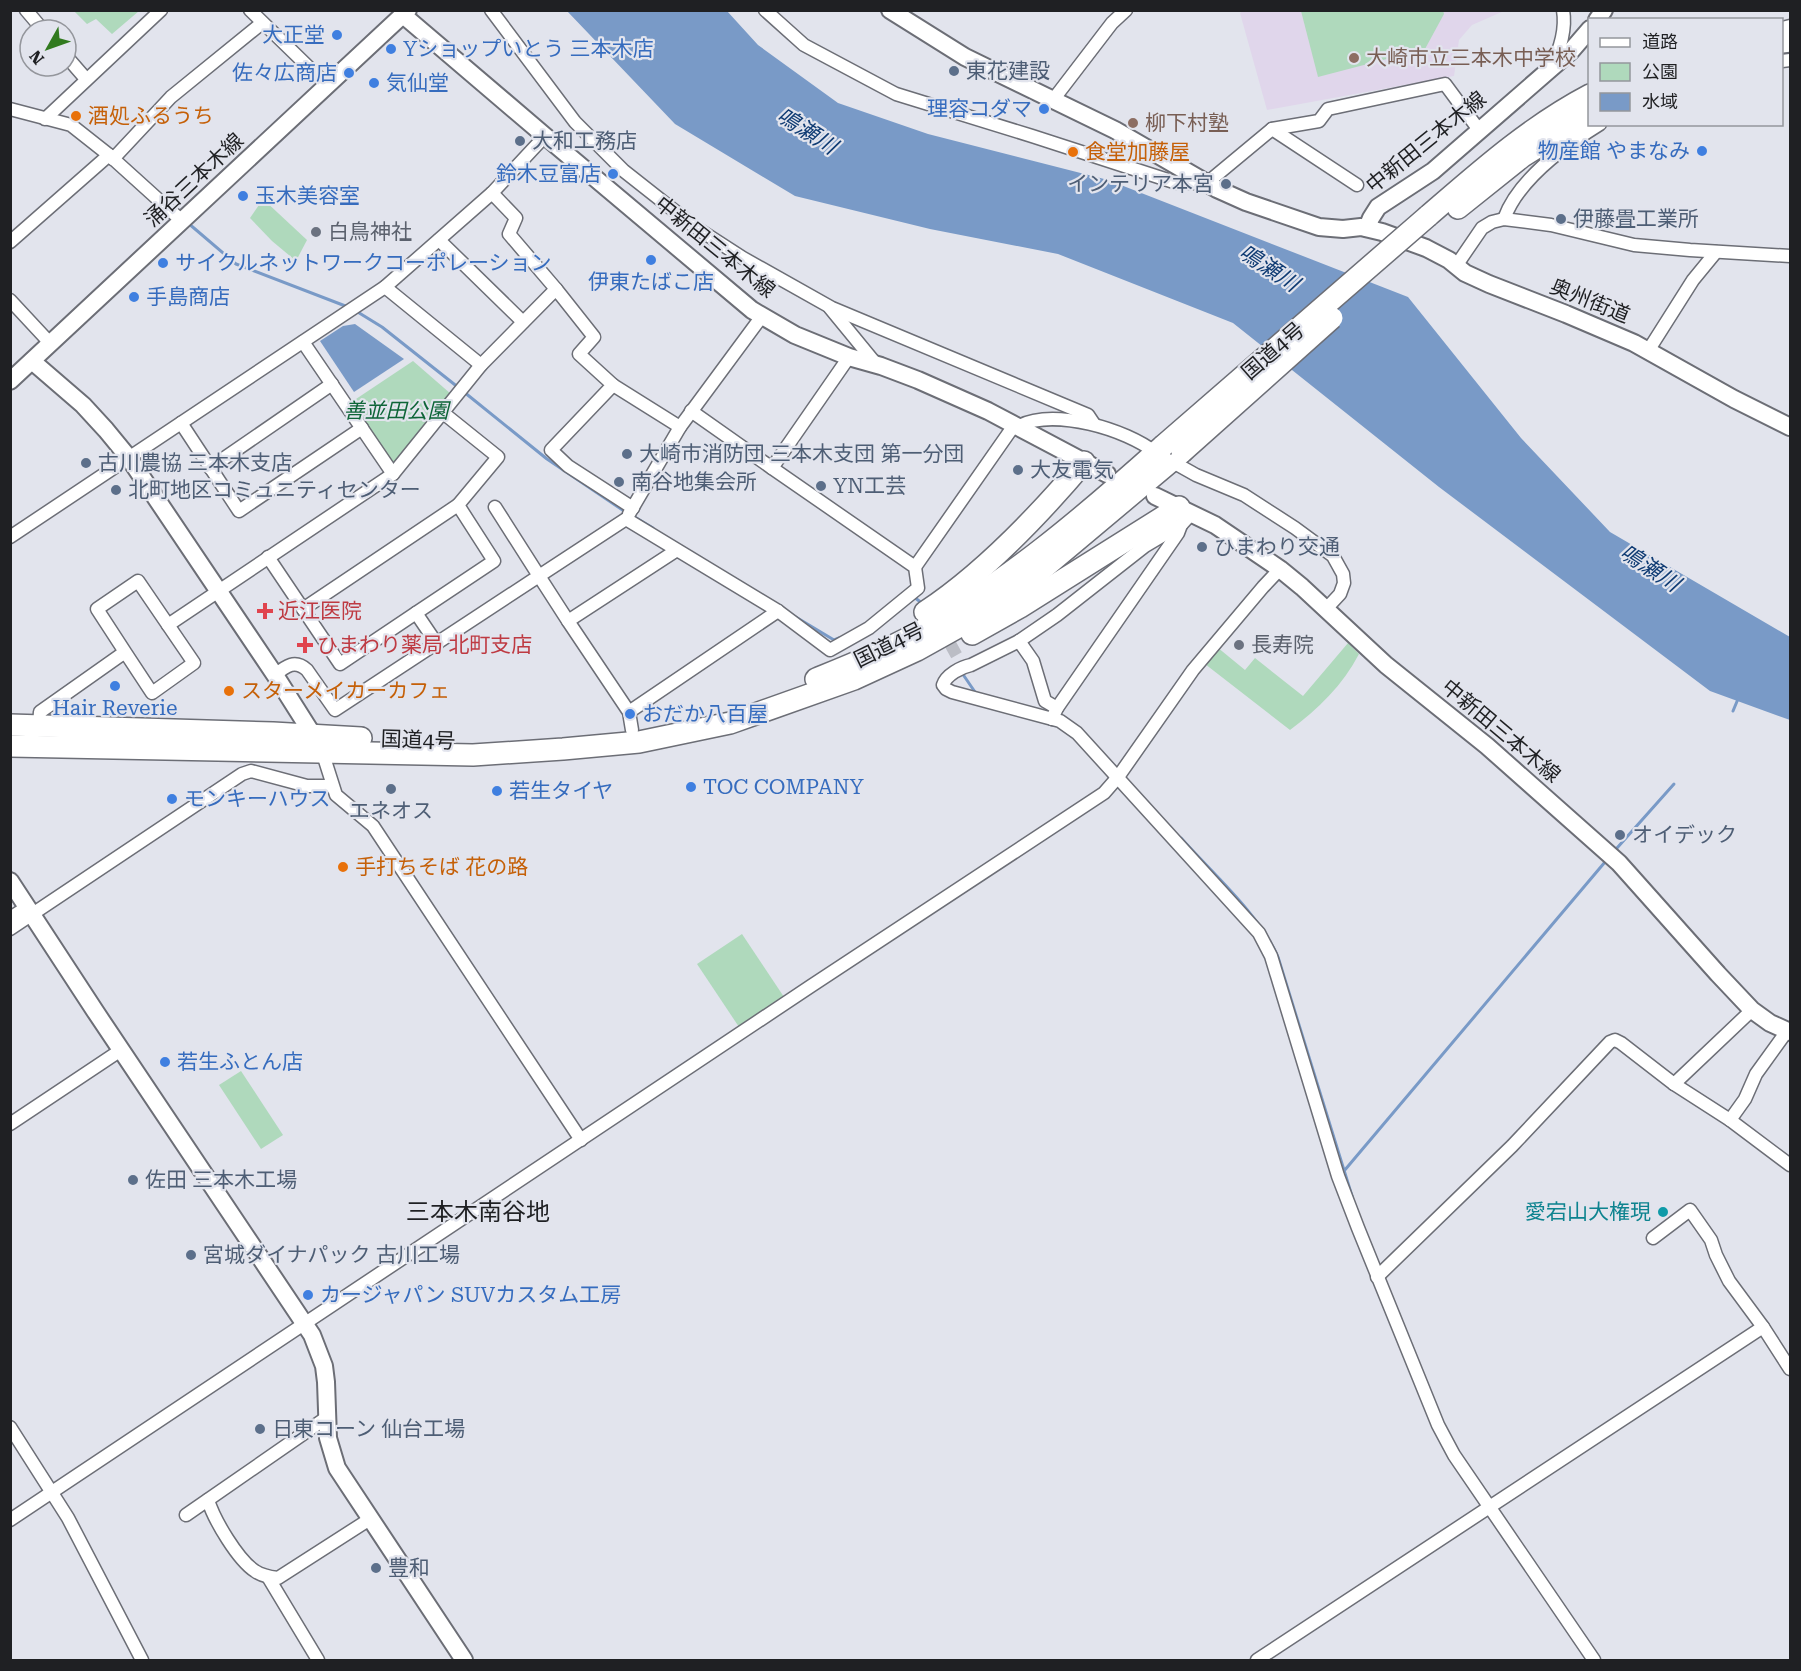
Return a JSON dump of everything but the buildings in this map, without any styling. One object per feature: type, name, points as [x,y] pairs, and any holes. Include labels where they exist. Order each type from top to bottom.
[{"type":"highway","name":"国道4号","points":[[10,725],[39,725],[473,754],[563,749],[655,740],[730,723],[854,679],[917,650],[978,616],[1032,577],[1168,453],[1432,221],[1523,156],[1588,100]]},
{"type":"highway","name":"国道4号","points":[[10,746],[318,743],[347,738],[541,740],[631,721],[692,719],[797,686],[877,653],[911,636],[976,596],[1168,453]]},
{"type":"highway","points":[[831,673],[947,598],[983,567],[1058,493],[1083,462]]},
{"type":"highway","points":[[789,703],[857,686],[970,635],[1184,514]]},
{"type":"main road","points":[[890,10],[965,57],[1115,130],[1207,183],[1246,202],[1319,227],[1367,228]]},
{"type":"main road","name":"中新田三本木線","points":[[405,13],[544,136],[752,310],[795,335],[937,388],[1017,425],[1107,474]]},
{"type":"main road","name":"涌谷三本木線","points":[[10,381],[405,13]]},
{"type":"main road","name":"中新田三本木線","points":[[1367,228],[1378,207],[1433,171],[1571,51],[1588,31]]},
{"type":"main road","name":"奥州街道","points":[[1367,228],[1426,248],[1465,273],[1489,284],[1634,343],[1725,394],[1791,427]]},
{"type":"main road","points":[[32,361],[83,405],[129,458],[318,743]]},
{"type":"main road","name":"中新田三本木線","points":[[1155,495],[1184,514],[1215,525],[1280,569],[1392,670],[1487,746],[1619,863],[1752,1010],[1770,1023],[1789,1032]]},
{"type":"main road","points":[[10,881],[305,1324],[324,1366],[328,1438],[337,1468],[464,1660]]},
{"type":"street","points":[[45,119],[161,10]]},
{"type":"street","points":[[250,10],[328,86]]},
{"type":"street","points":[[491,10],[575,122],[624,171],[695,227],[743,258],[828,305],[1088,415],[1094,424]]},
{"type":"street","points":[[765,10],[804,45],[896,93],[1176,183],[1207,183],[1272,129],[1319,121],[1328,109],[1444,84],[1479,130]]},
{"type":"street","points":[[1053,100],[1112,23],[1126,10]]},
{"type":"street","points":[[1542,76],[1556,57],[1564,24],[1563,10]]},
{"type":"street","points":[[10,242],[111,157],[171,98],[262,23]]},
{"type":"street","points":[[78,70],[86,79]]},
{"type":"street","points":[[10,109],[71,125],[111,157],[182,221]]},
{"type":"street","points":[[1504,219],[1514,196],[1526,183],[1575,141],[1597,126]]},
{"type":"street","points":[[1272,129],[1357,185]]},
{"type":"street","points":[[10,537],[385,287],[492,193],[544,136]]},
{"type":"street","points":[[492,193],[516,218],[509,234],[594,338],[579,354],[613,385],[680,427]]},
{"type":"street","points":[[1456,266],[1482,228],[1504,219],[1551,225],[1634,245],[1791,256]]},
{"type":"street","points":[[438,240],[524,322]]},
{"type":"street","points":[[1648,351],[1693,280],[1716,252]]},
{"type":"street","points":[[385,287],[481,365]]},
{"type":"street","points":[[168,625],[393,474],[481,365],[556,289]]},
{"type":"street","points":[[10,300],[50,344]]},
{"type":"street","points":[[828,305],[876,364]]},
{"type":"street","points":[[275,675],[288,665],[303,666],[335,710],[539,576],[630,513],[680,427],[762,316]]},
{"type":"street","points":[[303,342],[393,474]]},
{"type":"street","points":[[772,468],[849,357]]},
{"type":"street","points":[[210,468],[332,384]]},
{"type":"street","points":[[613,385],[551,450],[568,466],[677,550],[777,611],[830,650],[869,628],[918,588]]},
{"type":"street","points":[[692,411],[915,567]]},
{"type":"street","points":[[303,609],[458,505],[498,457],[442,412]]},
{"type":"street","points":[[927,602],[918,588],[915,567],[1017,425],[1030,420],[1054,419],[1094,424],[1168,453],[1196,475],[1244,495],[1286,522],[1333,556],[1343,574],[1344,583],[1340,594],[1326,609]]},
{"type":"street","points":[[181,423],[239,511],[362,428]]},
{"type":"street","points":[[268,557],[340,664],[494,561],[458,505]]},
{"type":"street","points":[[495,507],[631,721],[777,611]]},
{"type":"street","points":[[1054,713],[974,699],[946,689],[943,685],[961,662],[971,665],[1019,641],[1057,615],[1184,514]]},
{"type":"street","points":[[1054,713],[1178,533],[1184,514]]},
{"type":"street","points":[[568,621],[677,550]]},
{"type":"street","points":[[10,1520],[1104,793],[1120,774],[1193,670],[1280,569]]},
{"type":"street","points":[[138,581],[194,663],[152,693],[125,652],[97,609],[138,581]]},
{"type":"street","points":[[416,613],[437,644]]},
{"type":"street","points":[[1019,641],[1033,661],[1046,701],[1054,713],[1120,774],[1249,920],[1268,947],[1302,1052],[1338,1176],[1380,1274],[1438,1425],[1454,1455],[1492,1505],[1594,1660]]},
{"type":"street","points":[[39,725],[40,712],[125,652]]},
{"type":"street","points":[[318,743],[336,795],[373,826],[581,1140]]},
{"type":"street","points":[[10,929],[30,911],[242,774],[251,771],[308,786],[332,786]]},
{"type":"street","points":[[10,918],[30,911]]},
{"type":"street","points":[[1674,1084],[1752,1010]]},
{"type":"street","points":[[1730,1120],[1745,1099],[1756,1074],[1789,1032]]},
{"type":"street","points":[[1380,1274],[1512,1146],[1610,1042],[1615,1040],[1791,1165]]},
{"type":"street","points":[[10,1124],[121,1050]]},
{"type":"street","points":[[1653,1238],[1690,1210],[1711,1240],[1729,1281],[1791,1369]]},
{"type":"street","points":[[1257,1660],[1763,1327]]},
{"type":"street","points":[[186,1515],[326,1418]]},
{"type":"street","points":[[10,1427],[73,1528],[142,1660]]},
{"type":"street","points":[[208,1500],[213,1515],[239,1554],[256,1572],[268,1577],[278,1578],[370,1519]]},
{"type":"street","points":[[268,1577],[318,1660]]},
{"type":"shaded area","name":"大崎市立三本木中学校","points":[[1244,10],[1504,11],[1472,25],[1459,40],[1454,76],[1267,110],[1240,13]]},
{"type":"green space","points":[[1443,10],[1444,14],[1425,49],[1318,77],[1301,11]]},
{"type":"green space","points":[[74,11],[139,11],[112,34],[96,19],[87,24]]},
{"type":"green space","points":[[263,199],[307,240],[296,261],[250,218]]},
{"type":"green space","name":"善並田公園","points":[[413,361],[451,394],[393,465],[350,403]]},
{"type":"green space","points":[[1348,643],[1359,654],[1353,665],[1329,696],[1290,730],[1205,664],[1217,647],[1245,670],[1255,658],[1303,696]]},
{"type":"green space","points":[[742,934],[784,997],[739,1027],[697,964]]},
{"type":"green space","points":[[241,1071],[283,1135],[261,1149],[219,1085]]},
{"type":"water","name":"鳴瀬川","points":[[567,11],[727,11],[758,45],[838,103],[928,134],[1108,180],[1408,297],[1521,438],[1610,532],[1790,637],[1790,720],[1710,691],[1439,487],[1233,323],[1058,254],[930,229],[795,196],[675,124]]},
{"type":"water","points":[[355,324],[404,359],[354,392],[320,341],[343,326]]},
{"type":"waterway","points":[[188,223],[236,264],[348,307]]},
{"type":"waterway","points":[[356,311],[382,327],[459,388]]},
{"type":"waterway","points":[[464,392],[547,459],[627,513]]},
{"type":"waterway","points":[[633,516],[653,528]]},
{"type":"waterway","points":[[914,597],[923,604]]},
{"type":"waterway","points":[[794,616],[834,640],[839,638]]},
{"type":"waterway","points":[[962,673],[975,692]]},
{"type":"waterway","points":[[1733,711],[1738,699]]},
{"type":"waterway","points":[[1617,848],[1674,784]]},
{"type":"waterway","points":[[1181,838],[1247,910],[1278,957],[1352,1196]]},
{"type":"waterway","points":[[1344,1171],[1605,862]]},
{"type":"tunnel","points":[[942,629],[958,658]]},
{"type":"place","name":"大正堂","points":[[337,35]]},
{"type":"place","name":"Yショップいとう 三本木店","points":[[391,49]]},
{"type":"place","name":"大崎市立三本木中学校","points":[[1354,58]]},
{"type":"place","name":"東花建設","points":[[954,71]]},
{"type":"place","name":"佐々広商店","points":[[349,73]]},
{"type":"place","name":"気仙堂","points":[[374,83]]},
{"type":"place","name":"理容コダマ","points":[[1044,109]]},
{"type":"place","name":"酒処ふるうち","points":[[76,116]]},
{"type":"place","name":"柳下村塾","points":[[1133,123]]},
{"type":"place","name":"大和工務店","points":[[520,141]]},
{"type":"place","name":"物産館 やまなみ","points":[[1702,151]]},
{"type":"place","name":"食堂加藤屋","points":[[1073,152]]},
{"type":"place","name":"鈴木豆富店","points":[[613,174]]},
{"type":"place","name":"インテリア本宮","points":[[1226,184]]},
{"type":"place","name":"玉木美容室","points":[[243,196]]},
{"type":"place","name":"伊藤畳工業所","points":[[1561,219]]},
{"type":"place","name":"白鳥神社","points":[[316,232]]},
{"type":"place","name":"伊東たばこ店","points":[[651,260]]},
{"type":"place","name":"サイクルネットワークコーポレーション","points":[[163,263]]},
{"type":"place","name":"手島商店","points":[[134,297]]},
{"type":"place","name":"大崎市消防団 三本木支団 第一分団","points":[[627,454]]},
{"type":"place","name":"古川農協 三本木支店","points":[[86,463]]},
{"type":"place","name":"大友電気","points":[[1018,470]]},
{"type":"place","name":"南谷地集会所","points":[[619,482]]},
{"type":"place","name":"YN工芸","points":[[821,486]]},
{"type":"place","name":"北町地区コミュニティセンター","points":[[116,490]]},
{"type":"place","name":"ひまわり交通","points":[[1202,547]]},
{"type":"place","name":"近江医院","points":[[265,611]]},
{"type":"place","name":"ひまわり薬局 北町支店","points":[[305,645]]},
{"type":"place","name":"長寿院","points":[[1239,645]]},
{"type":"place","name":"Hair Reverie","points":[[115,686]]},
{"type":"place","name":"スターメイカーカフェ","points":[[229,691]]},
{"type":"place","name":"おだか八百屋","points":[[630,714]]},
{"type":"place","name":"TOC COMPANY","points":[[691,787]]},
{"type":"place","name":"エネオス","points":[[391,789]]},
{"type":"place","name":"若生タイヤ","points":[[497,791]]},
{"type":"place","name":"モンキーハウス","points":[[172,799]]},
{"type":"place","name":"オイデック","points":[[1620,835]]},
{"type":"place","name":"手打ちそば 花の路","points":[[343,867]]},
{"type":"place","name":"若生ふとん店","points":[[165,1062]]},
{"type":"place","name":"佐田 三本木工場","points":[[133,1180]]},
{"type":"place","name":"愛宕山大権現","points":[[1663,1212]]},
{"type":"place","name":"宮城ダイナパック 古川工場","points":[[191,1255]]},
{"type":"place","name":"カージャパン SUVカスタム工房","points":[[308,1295]]},
{"type":"place","name":"日東コーン 仙台工場","points":[[260,1429]]},
{"type":"place","name":"豊和","points":[[376,1568]]},
{"type":"district","name":"三本木南谷地","points":[[478,1212]]}]
